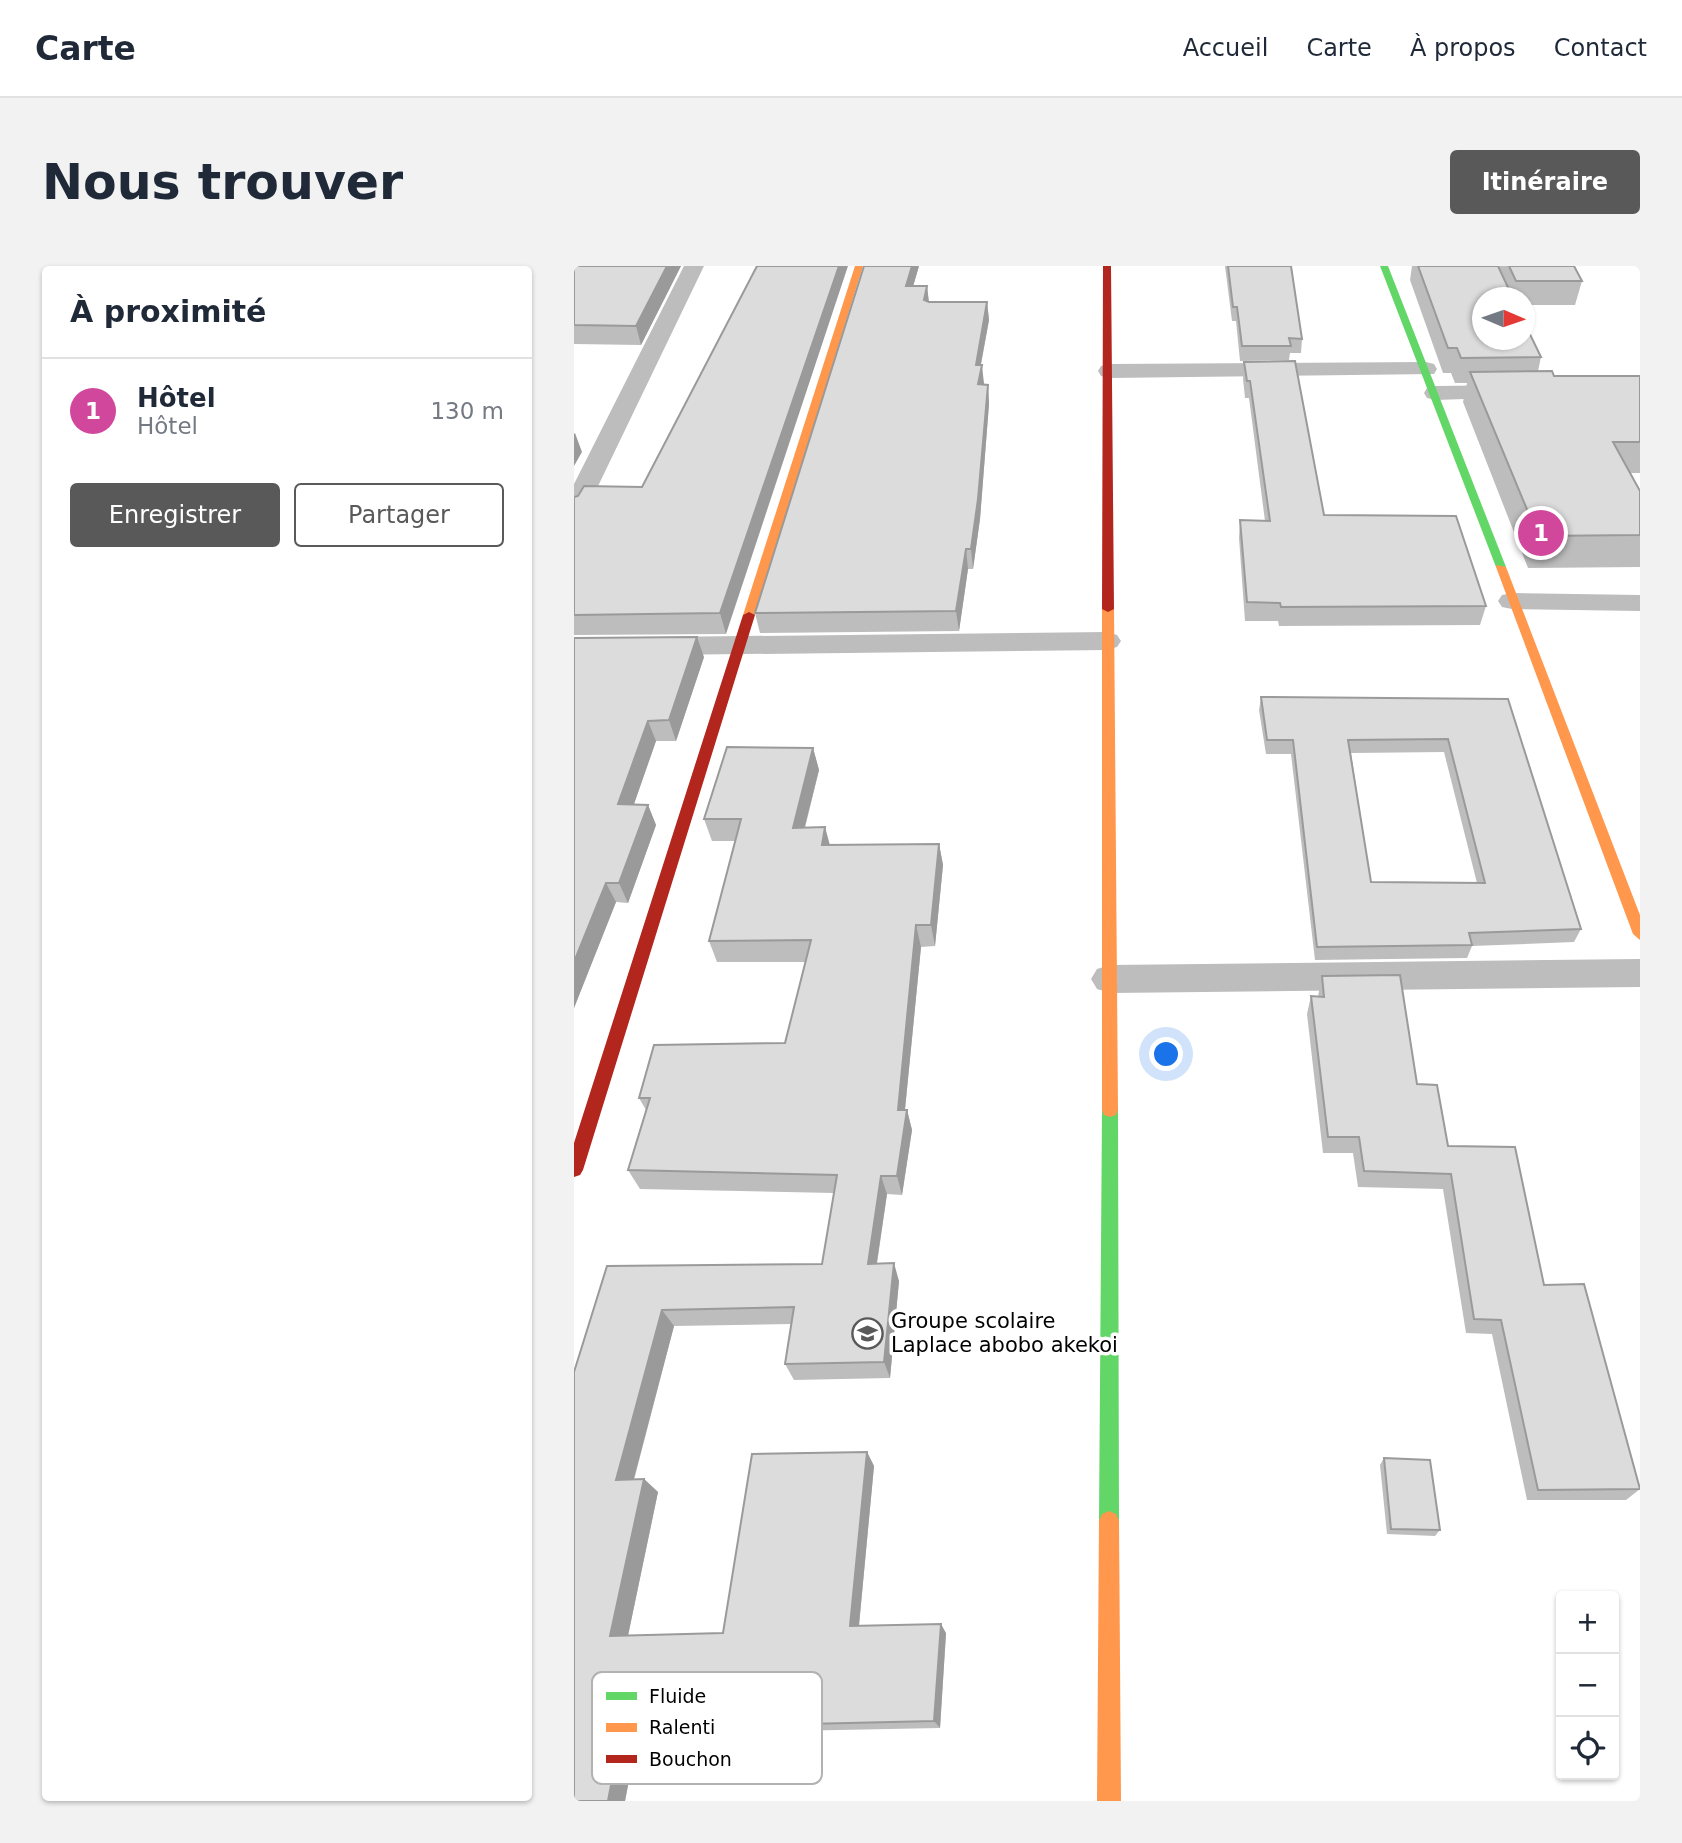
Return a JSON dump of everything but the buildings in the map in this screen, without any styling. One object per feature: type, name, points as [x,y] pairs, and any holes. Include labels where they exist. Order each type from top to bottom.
[{"type":"street","points":[[574,509],[694,266]]},
{"type":"street","points":[[574,1170],[859,266]]},
{"type":"street","points":[[1107,266],[1109,1801]]},
{"type":"street","points":[[1384,266],[1426,369],[1640,934]]},
{"type":"street","points":[[1109,372],[1426,369]]},
{"type":"street","points":[[1435,393],[1544,392]]},
{"type":"street","points":[[1512,601],[1640,603]]},
{"type":"street","points":[[574,647],[1107,641]]},
{"type":"street","points":[[1110,979],[1640,973]]},
{"type":"traffic: fast","points":[[1384,266],[1501,567]]},
{"type":"traffic: fast","points":[[1109,1521],[1110,1110]]},
{"type":"traffic: slow","points":[[749,615],[859,266]]},
{"type":"traffic: slow","points":[[1501,567],[1640,934]]},
{"type":"traffic: slow","points":[[1108,609],[1110,1110]]},
{"type":"traffic: slow","points":[[1109,1521],[1109,1801]]},
{"type":"traffic: jam","points":[[1107,266],[1108,609]]},
{"type":"traffic: jam","points":[[574,1170],[749,615]]},
{"type":"place","name":"Hôtel","points":[[1541,533]]},
{"type":"place","name":"Groupe scolaire Laplace abobo akekoi","points":[[868,1333]]}]
